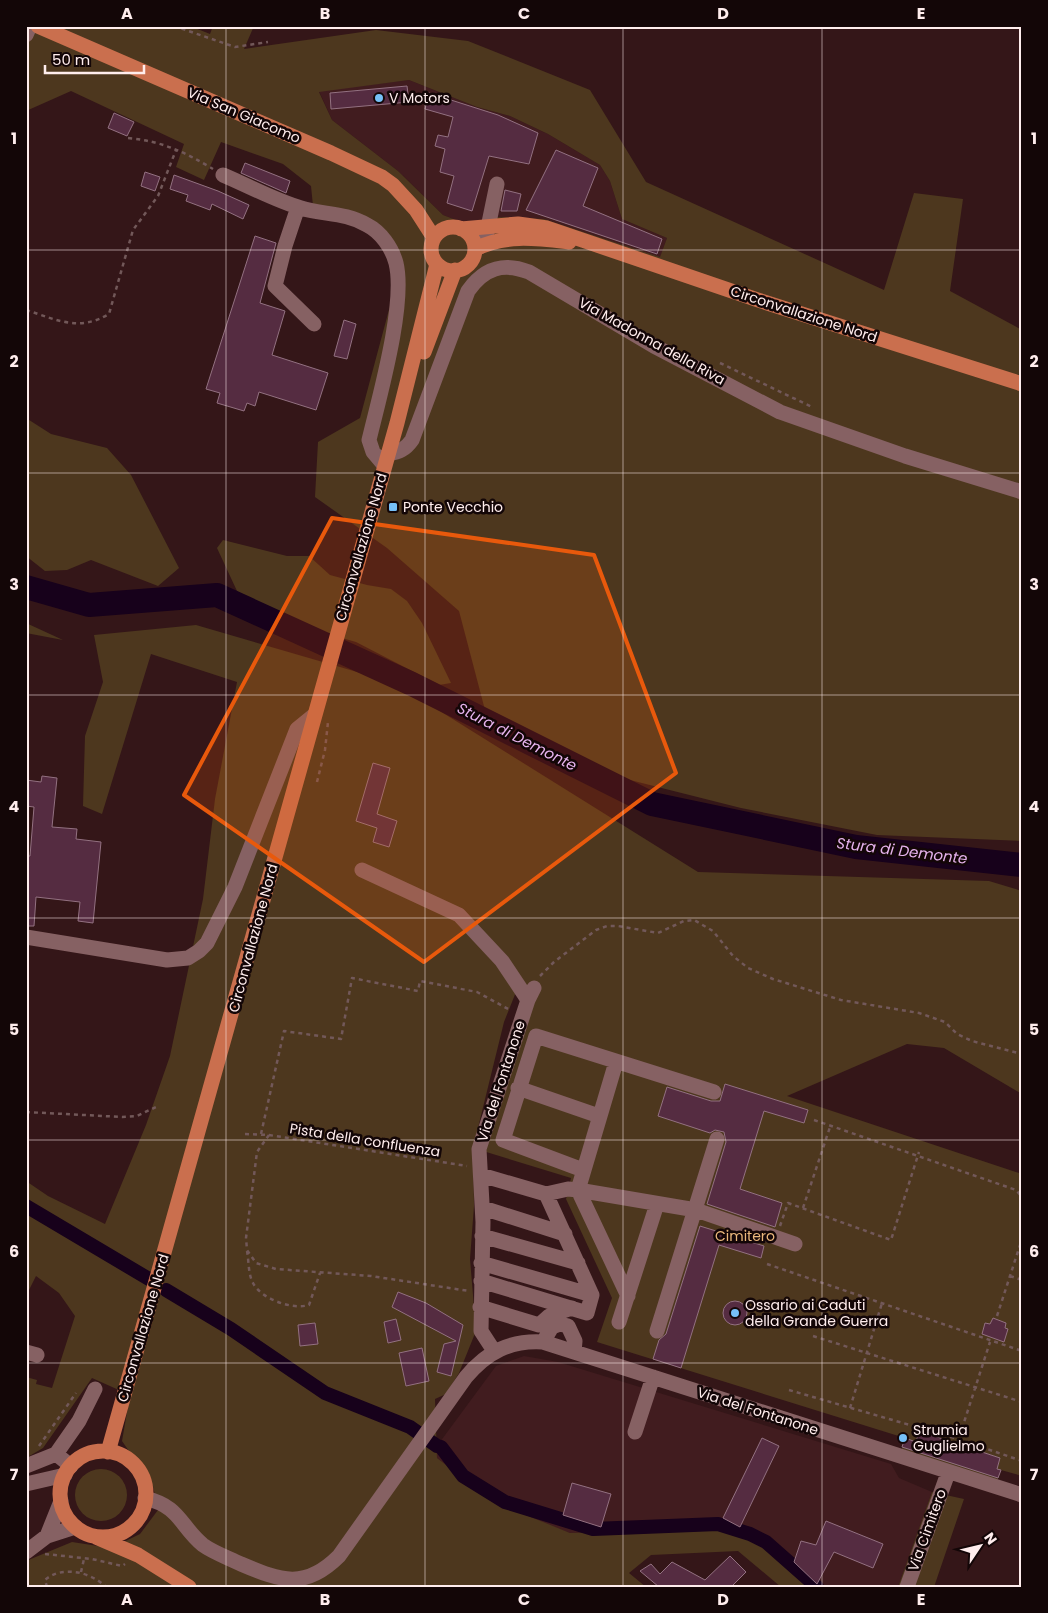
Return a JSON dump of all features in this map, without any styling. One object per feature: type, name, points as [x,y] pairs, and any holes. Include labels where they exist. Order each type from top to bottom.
[{"type":"main road","name":"Via San Giacomo","points":[[38,26],[331,152],[393,185],[401,187],[432,217],[455,228]]},
{"type":"main road","name":"Via San Giacomo","points":[[393,185],[416,210],[434,238]]},
{"type":"main road","name":"Circonvallazione Nord","points":[[455,228],[518,224],[547,228],[587,243],[1022,384]]},
{"type":"main road","points":[[455,228],[471,237],[478,248],[471,261],[456,270],[442,268],[437,264],[432,252],[434,238],[443,229],[455,228]]},
{"type":"main road","name":"Circonvallazione Nord","points":[[478,248],[500,240],[519,237],[587,243]]},
{"type":"main road","name":"Circonvallazione Nord","points":[[108,1452],[386,460],[437,264]]},
{"type":"main road","name":"Circonvallazione Nord","points":[[396,423],[456,270]]},
{"type":"main road","points":[[134,1558],[131,1532],[140,1516],[146,1498],[145,1485],[140,1473],[131,1462],[120,1455],[108,1452],[95,1452],[82,1457],[68,1471],[60,1488],[60,1500],[68,1520],[75,1527],[189,1587]]},
{"type":"main road","points":[[95,1536],[108,1537],[120,1534],[140,1516]]},
{"type":"street","points":[[26,35],[30,26]]},
{"type":"street","points":[[223,175],[298,208],[315,212],[334,213],[368,225],[380,235],[396,263],[398,279],[396,307],[386,370],[369,440],[372,452],[386,460]]},
{"type":"street","points":[[478,248],[486,237],[497,184]]},
{"type":"street","points":[[298,208],[285,246],[275,286],[314,324]]},
{"type":"street","name":"Via Madonna della Riva","points":[[386,460],[407,447],[412,440],[468,291],[477,279],[488,271],[502,266],[516,267],[529,272],[654,346],[780,412],[906,456],[1022,492]]},
{"type":"street","points":[[26,937],[168,960],[188,958],[199,951],[207,943],[235,887],[297,729],[314,716]]},
{"type":"street","points":[[362,870],[459,915],[531,994]]},
{"type":"street","name":"Via del Fontanone","points":[[494,1351],[481,1331],[482,1208],[479,1149],[531,994]]},
{"type":"street","points":[[583,1170],[503,1140],[536,1036],[714,1092]]},
{"type":"street","points":[[616,1062],[578,1190],[628,1296]]},
{"type":"street","points":[[518,1088],[599,1116]]},
{"type":"street","points":[[657,1331],[717,1139]]},
{"type":"street","points":[[481,1172],[546,1194],[568,1189],[578,1190],[696,1210],[796,1244]]},
{"type":"street","points":[[480,1294],[572,1308],[588,1313],[592,1295],[546,1194]]},
{"type":"street","points":[[619,1322],[657,1204]]},
{"type":"street","points":[[482,1208],[565,1234]]},
{"type":"street","points":[[482,1236],[578,1263]]},
{"type":"street","points":[[481,1263],[592,1295]]},
{"type":"street","points":[[480,1294],[539,1325],[549,1316],[572,1308]]},
{"type":"street","points":[[543,1342],[552,1327],[560,1324],[568,1326],[575,1341],[574,1352]]},
{"type":"street","name":"Via del Fontanone","points":[[146,1498],[161,1502],[174,1511],[204,1546],[273,1577],[297,1580],[312,1576],[326,1569],[338,1556],[478,1362],[494,1351],[511,1344],[527,1341],[543,1342],[948,1473],[1022,1495]]},
{"type":"street","points":[[635,1432],[653,1377]]},
{"type":"street","points":[[26,1466],[56,1454],[79,1421],[95,1389]]},
{"type":"street","points":[[26,1484],[68,1471],[56,1454]]},
{"type":"street","name":"Via Cimitero","points":[[906,1587],[948,1473]]},
{"type":"street","points":[[33,1551],[47,1536],[60,1500]]},
{"type":"street","points":[[47,1536],[75,1527]]},
{"type":"path","points":[[174,26],[235,47],[268,42]]},
{"type":"path","points":[[128,138],[154,141],[176,150],[223,175]]},
{"type":"path","points":[[26,310],[72,324],[93,323],[109,314],[133,230],[158,196],[176,150]]},
{"type":"path","points":[[713,360],[818,410]]},
{"type":"path","points":[[318,782],[326,750]]},
{"type":"path","points":[[531,994],[545,969],[596,930],[607,926],[618,926],[658,934],[684,921],[694,920],[713,931],[733,956],[748,968],[773,979],[841,1000],[919,1013],[945,1022],[956,1034],[972,1041],[1022,1054]]},
{"type":"path","points":[[260,1134],[284,1031],[341,1039],[352,978],[418,991],[420,980],[477,992],[522,1017]]},
{"type":"path","points":[[26,1112],[122,1117],[137,1116],[158,1106]]},
{"type":"path","points":[[814,1120],[830,1128],[918,1154],[1016,1190],[1022,1197]]},
{"type":"path","points":[[803,1208],[830,1128]]},
{"type":"path","name":"Pista della confluenza","points":[[245,1134],[268,1135],[481,1172]]},
{"type":"path","points":[[268,1135],[257,1152],[246,1238],[252,1281],[257,1289],[274,1300],[293,1306],[309,1305],[320,1273]]},
{"type":"path","points":[[776,1237],[788,1203],[891,1240],[918,1154]]},
{"type":"path","points":[[997,1316],[1022,1239]]},
{"type":"path","points":[[247,1250],[256,1263],[276,1270],[371,1276],[461,1288],[480,1294]]},
{"type":"path","points":[[767,1264],[961,1329],[990,1342],[1022,1351]]},
{"type":"path","points":[[1010,1276],[1022,1280]]},
{"type":"path","points":[[850,1408],[882,1302]]},
{"type":"path","points":[[813,1336],[1022,1402]]},
{"type":"path","points":[[957,1444],[990,1342]]},
{"type":"path","points":[[789,1390],[958,1439],[1022,1461]]},
{"type":"path","points":[[38,1449],[78,1391]]},
{"type":"path","points":[[33,1551],[122,1566],[134,1558]]},
{"type":"path","points":[[81,1572],[84,1559]]},
{"type":"path","points":[[47,1587],[45,1580],[50,1575],[69,1572],[81,1572],[106,1587]]},
{"type":"highlighted area","points":[[332,518],[594,555],[676,773],[424,962],[184,795]]},
{"type":"shaded area","points":[[409,80],[477,107],[510,116],[548,134],[600,165],[610,181],[622,219],[667,238],[660,258],[544,219],[464,223],[443,215],[398,171],[332,120],[319,91]]},
{"type":"shaded area","points":[[524,1356],[558,1362],[891,1464],[899,1478],[932,1492],[898,1587],[812,1587],[764,1544],[721,1527],[570,1533],[493,1505],[437,1458],[437,1446],[496,1366]]},
{"type":"green space","points":[[26,26],[190,26],[210,34],[213,26],[254,26],[244,49],[376,30],[468,41],[590,90],[646,182],[884,290],[914,193],[963,199],[950,291],[1022,330],[1022,841],[877,835],[741,808],[626,779],[485,710],[459,611],[387,548],[315,497],[318,442],[360,418],[402,261],[391,239],[313,206],[311,186],[283,164],[221,142],[204,180],[176,167],[184,144],[71,91],[26,111]],"holes":[[[409,80],[477,107],[510,116],[548,134],[600,165],[610,181],[622,219],[667,238],[660,257],[544,219],[497,217],[464,223],[443,215],[398,171],[332,120],[319,92]]]},
{"type":"green space","points":[[26,418],[51,434],[107,448],[131,475],[179,568],[158,586],[91,560],[67,570],[45,571],[26,556]]},
{"type":"green space","points":[[223,540],[287,556],[309,556],[330,575],[391,589],[407,601],[422,623],[451,683],[439,685],[356,642],[300,626],[251,604],[237,591],[217,548]]},
{"type":"green space","points":[[26,623],[63,640],[26,633]]},
{"type":"green space","name":"Cimitero","points":[[196,625],[395,683],[698,872],[989,881],[1022,891],[1022,1094],[944,1048],[907,1044],[787,1096],[1022,1174],[1022,1476],[1001,1470],[997,1481],[902,1449],[905,1438],[597,1342],[612,1298],[566,1199],[571,1178],[483,1151],[526,1018],[516,992],[504,1022],[473,1148],[474,1206],[470,1259],[476,1331],[459,1373],[446,1394],[435,1399],[437,1458],[494,1502],[570,1533],[721,1527],[764,1544],[812,1587],[781,1587],[738,1551],[651,1555],[629,1573],[646,1587],[26,1587],[26,1561],[72,1542],[111,1548],[140,1534],[158,1510],[153,1486],[122,1441],[130,1395],[92,1378],[43,1448],[26,1458],[26,1377],[37,1380],[36,1384],[52,1388],[75,1316],[59,1293],[36,1276],[26,1296],[26,1181],[48,1196],[105,1224],[146,1125],[170,1056],[203,899],[215,799],[237,682],[151,654],[102,814],[83,806],[85,736],[103,682],[94,635]]},
{"type":"green space","points":[[101,1469],[111,1471],[119,1477],[125,1485],[127,1495],[125,1505],[119,1513],[111,1519],[101,1521],[91,1519],[83,1513],[77,1505],[75,1495],[77,1485],[83,1477],[91,1471]]},
{"type":"green space","points":[[932,1492],[964,1499],[934,1587],[898,1587]]},
{"type":"building","points":[[407,86],[409,102],[331,109],[330,93]]},
{"type":"building","points":[[429,93],[498,115],[538,133],[529,164],[489,156],[472,211],[447,203],[454,176],[440,172],[445,149],[435,146],[438,135],[448,137],[453,117],[425,109]]},
{"type":"building","points":[[114,113],[134,122],[127,136],[108,128]]},
{"type":"building","points":[[556,150],[598,168],[583,206],[662,239],[657,254],[526,210]]},
{"type":"building","points":[[245,163],[290,181],[286,193],[241,173]]},
{"type":"building","points":[[145,172],[160,177],[155,191],[141,186]]},
{"type":"building","points":[[174,175],[249,205],[243,219],[212,204],[210,210],[186,201],[188,195],[170,189]]},
{"type":"building","points":[[505,190],[521,194],[517,211],[501,211]]},
{"type":"building","points":[[255,236],[276,243],[260,303],[285,311],[272,355],[328,373],[316,410],[259,392],[255,406],[247,403],[244,411],[217,403],[220,393],[206,389]]},
{"type":"building","points":[[344,320],[356,324],[347,359],[334,356]]},
{"type":"building","points":[[373,763],[390,768],[377,814],[397,821],[389,847],[373,842],[377,828],[356,821]]},
{"type":"building","points":[[42,776],[57,778],[52,827],[77,829],[76,839],[101,842],[93,923],[78,921],[80,902],[36,897],[34,926],[26,926],[26,856],[30,856],[34,807],[26,806],[26,780],[41,782]]},
{"type":"building","points":[[725,1084],[808,1110],[804,1123],[764,1111],[740,1189],[782,1203],[775,1227],[707,1204],[726,1142],[724,1132],[715,1130],[710,1133],[658,1116],[667,1087],[711,1101],[720,1101]]},
{"type":"building","points":[[700,1226],[764,1246],[761,1258],[719,1245],[681,1368],[653,1359],[659,1340],[666,1334]]},
{"type":"building","points":[[398,1292],[426,1303],[463,1325],[451,1376],[437,1372],[444,1344],[456,1341],[392,1307]]},
{"type":"building","name":"Ossario ai Caduti della Grande Guerra","points":[[735,1301],[744,1304],[747,1313],[744,1322],[735,1325],[726,1322],[723,1313],[726,1304]]},
{"type":"building","points":[[993,1318],[1006,1323],[1005,1328],[1008,1329],[1004,1342],[982,1334],[985,1323],[990,1324]]},
{"type":"building","points":[[396,1319],[401,1340],[388,1343],[384,1322]]},
{"type":"building","points":[[315,1323],[318,1344],[300,1346],[298,1325]]},
{"type":"building","points":[[422,1348],[429,1381],[406,1386],[399,1353]]},
{"type":"building","points":[[919,1431],[1000,1458],[997,1469],[1001,1470],[998,1478],[902,1447],[905,1438],[916,1442]]},
{"type":"building","points":[[762,1438],[779,1446],[740,1527],[723,1518]]},
{"type":"building","points":[[572,1483],[611,1494],[601,1527],[563,1515]]},
{"type":"building","points":[[826,1521],[883,1544],[873,1568],[834,1552],[817,1584],[794,1562],[801,1541],[816,1545]]},
{"type":"building","points":[[730,1556],[746,1572],[731,1587],[659,1587],[640,1571],[651,1564],[660,1574],[672,1562],[705,1580]]},
{"type":"waterway","name":"Stura di Demonte","points":[[26,587],[89,605],[217,595],[412,684],[652,804],[856,847],[1022,865]]},
{"type":"waterway","points":[[26,1206],[149,1279]]},
{"type":"waterway","points":[[166,1290],[231,1329],[325,1393],[410,1427],[441,1447],[463,1476],[505,1502],[593,1529],[718,1524],[750,1534],[766,1542],[817,1587]]},
{"type":"place","name":"V Motors","points":[[379,98]]},
{"type":"place","name":"Ponte Vecchio","points":[[393,507]]},
{"type":"place","name":"Ossario ai Caduti della Grande Guerra","points":[[735,1313]]},
{"type":"place","name":"Strumia Guglielmo","points":[[903,1438]]}]
